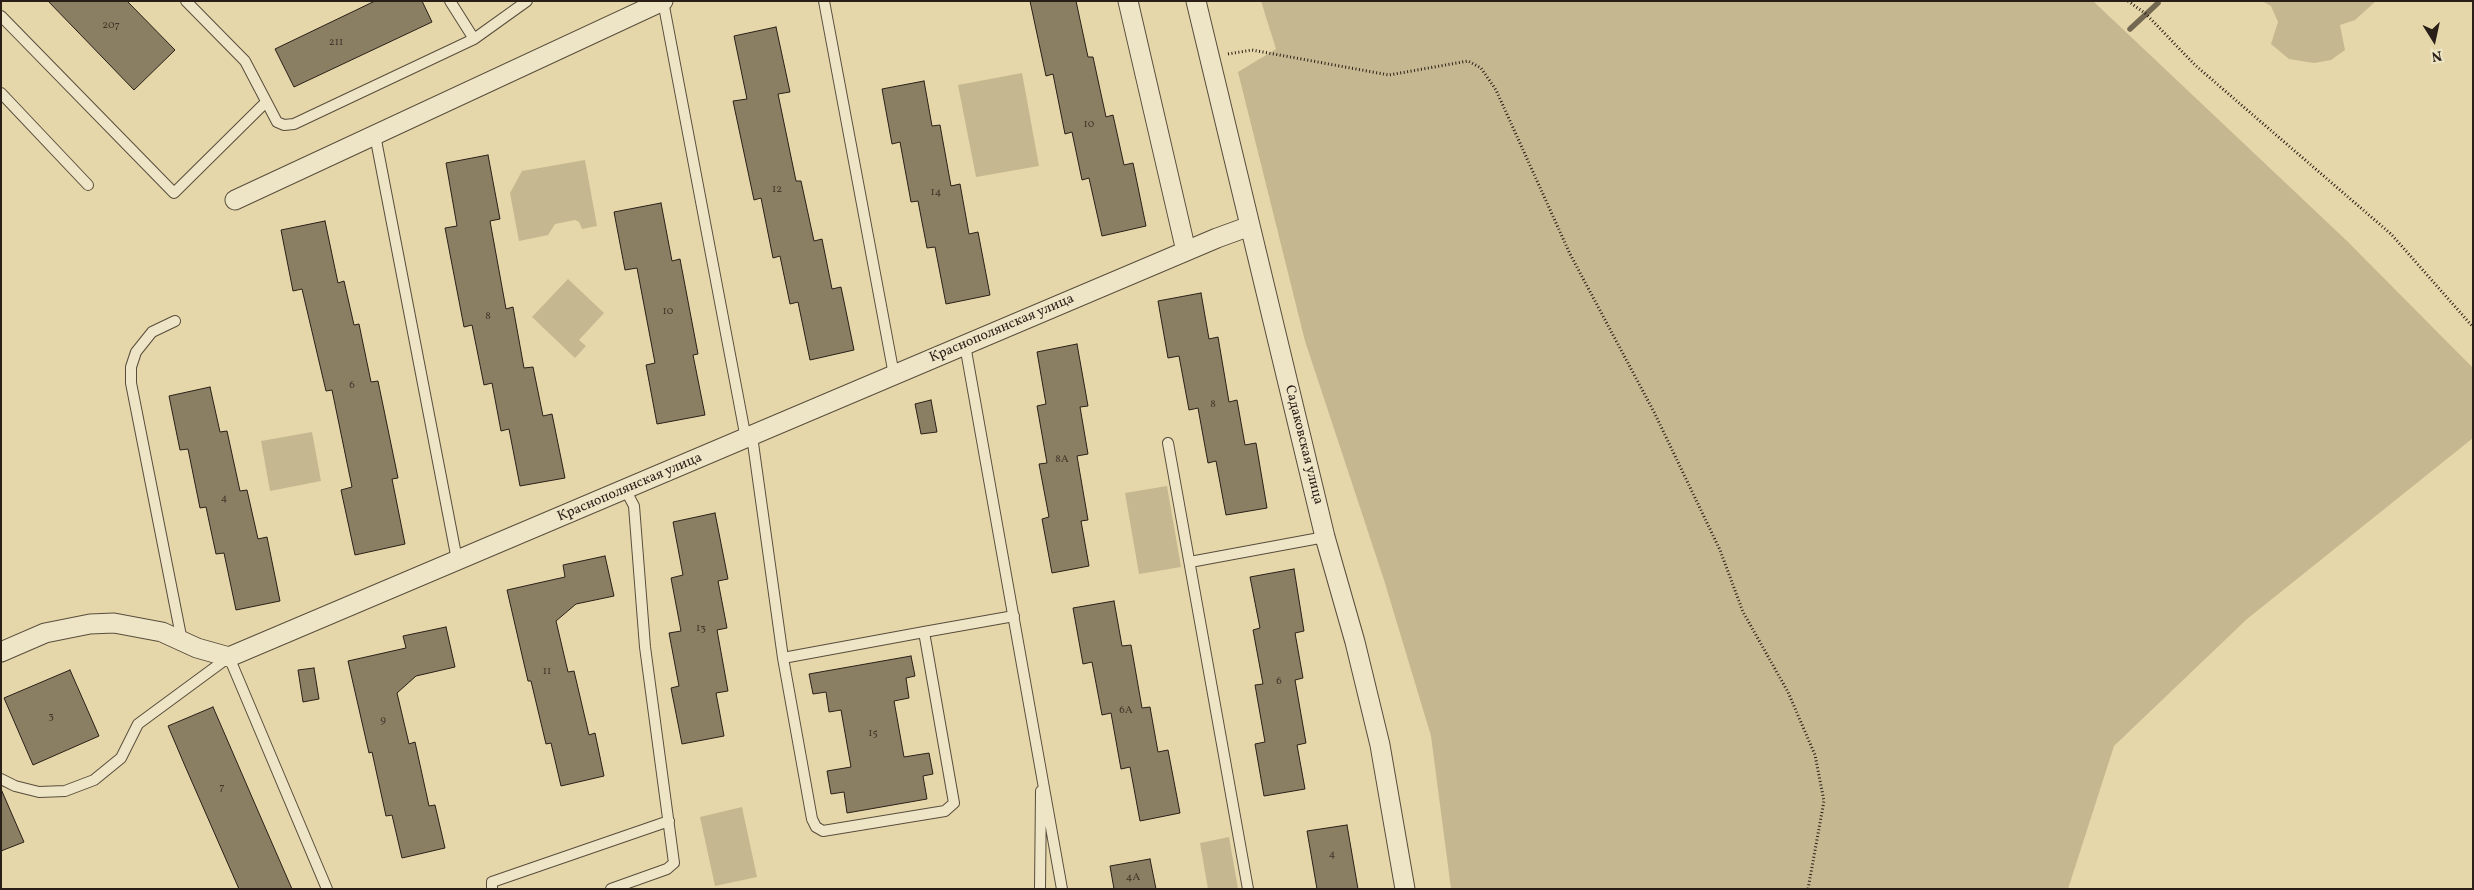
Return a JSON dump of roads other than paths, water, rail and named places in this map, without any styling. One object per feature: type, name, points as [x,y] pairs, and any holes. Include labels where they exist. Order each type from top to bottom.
[{"type":"street","points":[[235,200],[663,1]]},
{"type":"street","points":[[1128,1],[1186,251]]},
{"type":"street","name":"Садаковская улица","points":[[1196,1],[1325,537],[1355,642],[1380,745],[1405,889]]},
{"type":"street","name":"Краснополянская улица","points":[[229,657],[1186,251],[1250,226]]},
{"type":"street","points":[[1,652],[45,633],[90,624],[137,626],[197,648],[229,657]]},
{"type":"lane","points":[[186,1],[245,61],[277,122],[284,125],[294,124],[474,39],[527,1]]},
{"type":"lane","points":[[450,1],[474,39]]},
{"type":"lane","points":[[663,1],[749,438],[783,658],[812,819],[816,827],[822,831],[945,811],[954,803],[924,632]]},
{"type":"lane","points":[[824,1],[894,375]]},
{"type":"lane","points":[[1,16],[174,193],[266,102]]},
{"type":"lane","points":[[1,94],[88,185]]},
{"type":"lane","points":[[375,135],[457,560]]},
{"type":"lane","points":[[175,321],[152,332],[136,352],[131,367],[130,383],[182,641]]},
{"type":"lane","points":[[965,345],[1062,889]]},
{"type":"lane","points":[[1168,443],[1248,889]]},
{"type":"lane","points":[[610,889],[672,867],[674,862],[645,647],[634,506],[625,489]]},
{"type":"lane","points":[[1190,562],[1325,537]]},
{"type":"lane","points":[[783,658],[1014,616]]},
{"type":"lane","points":[[1,779],[14,786],[39,792],[65,791],[94,780],[121,758],[138,724],[229,657],[328,889]]},
{"type":"lane","points":[[1040,889],[1041,768]]},
{"type":"lane","points":[[492,889],[492,882],[669,821]]},
{"type":"waterway","points":[[2130,29],[2158,3]]}]
